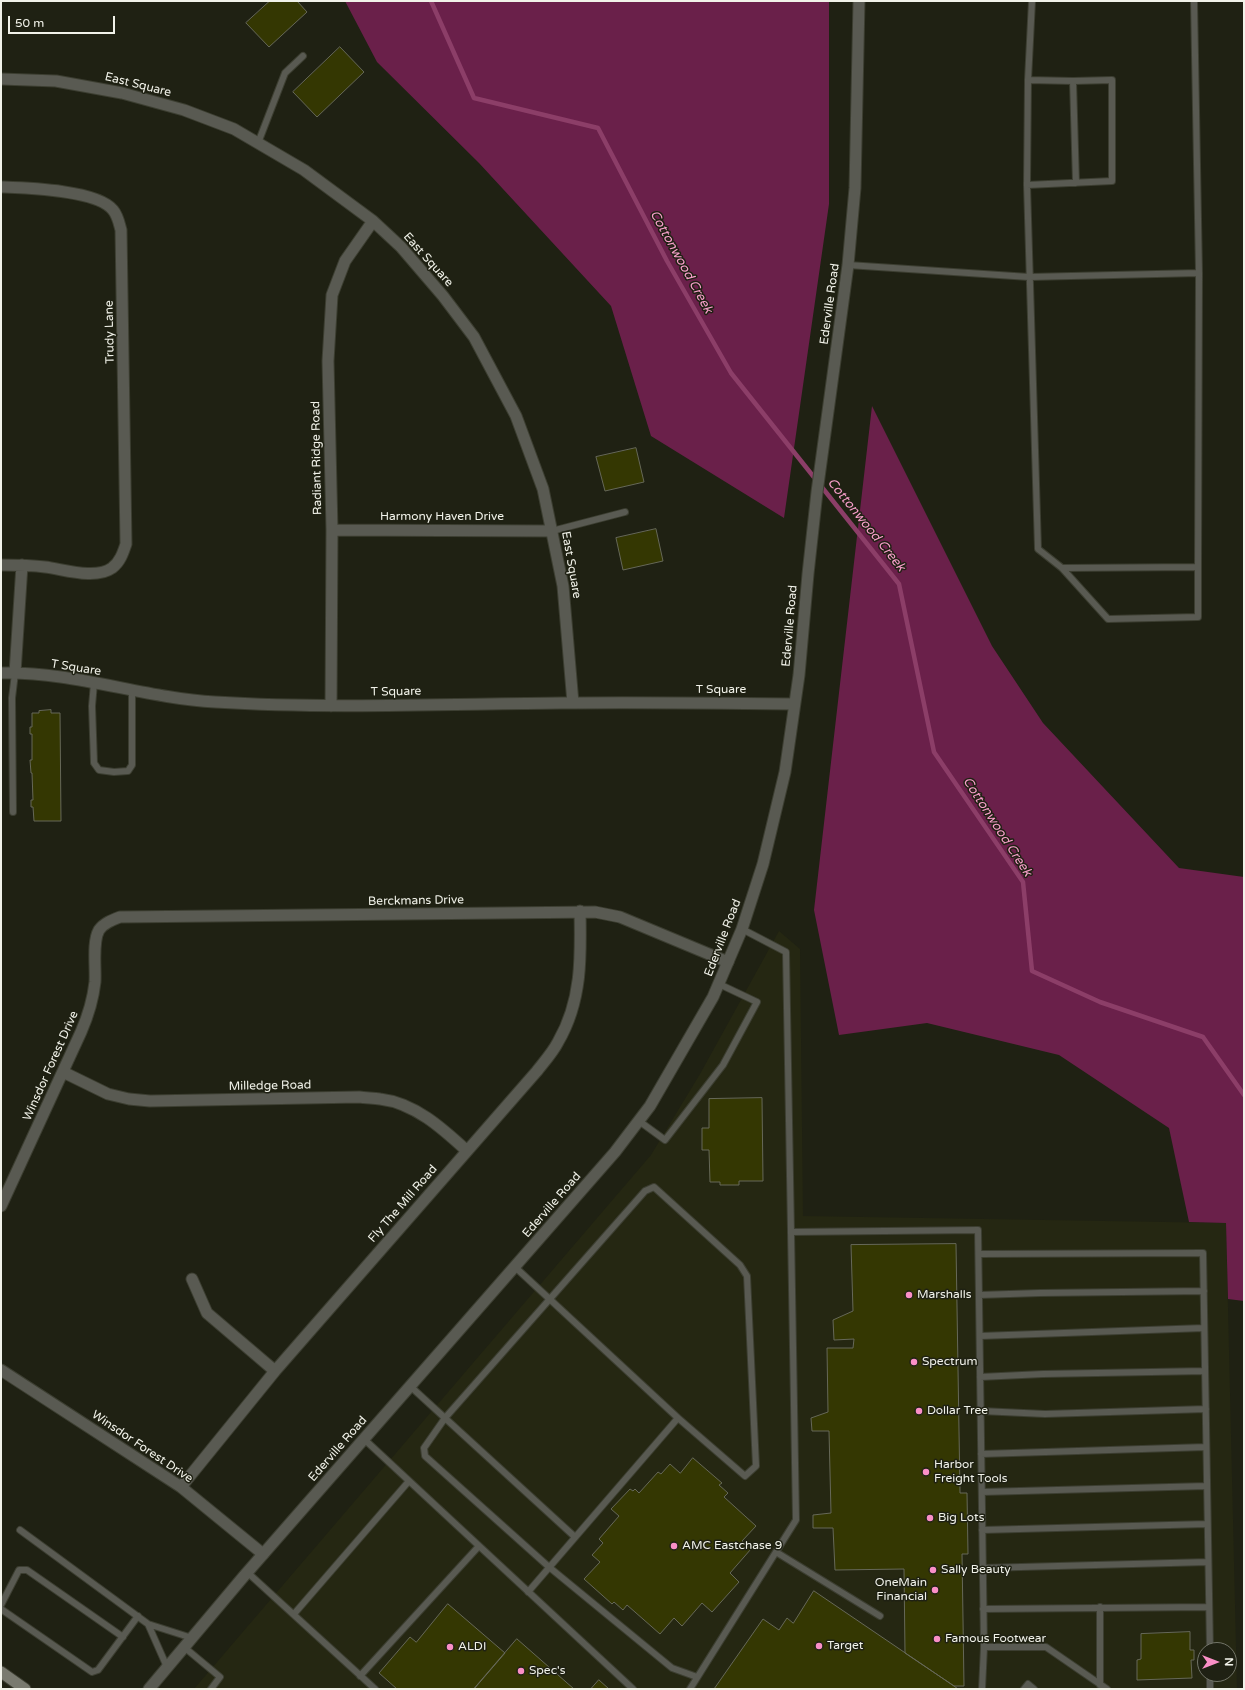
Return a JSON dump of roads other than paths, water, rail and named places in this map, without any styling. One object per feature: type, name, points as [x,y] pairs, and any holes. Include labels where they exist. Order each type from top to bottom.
[{"type":"main road","points":[[1,1672],[25,1689]]},
{"type":"street","name":"Ederville Road","points":[[149,1689],[247,1572],[615,1152],[639,1121],[670,1073],[713,998],[719,984],[742,929],[763,864],[785,772],[799,675],[817,492],[848,265],[855,188],[859,1]]},
{"type":"street","name":"East Square","points":[[1,79],[56,81],[122,93],[184,110],[234,129],[304,170],[373,221],[401,247],[474,337],[516,416],[543,490],[563,586],[573,703]]},
{"type":"street","name":"Trudy Lane","points":[[1,187],[50,190],[97,199],[108,205],[118,218],[121,230],[126,544],[121,558],[112,568],[100,573],[86,574],[22,565]]},
{"type":"street","name":"Radiant Ridge Road","points":[[331,706],[332,530],[328,361],[332,295],[345,261],[373,221]]},
{"type":"street","name":"Harmony Haven Drive","points":[[332,530],[552,531]]},
{"type":"street","points":[[1,565],[22,565],[15,673]]},
{"type":"street","name":"T Square","points":[[1,673],[70,678],[156,696],[213,702],[331,706],[573,703],[794,704]]},
{"type":"street","name":"Berckmans Drive","points":[[99,930],[108,922],[120,917],[174,918],[580,911],[620,917],[728,962]]},
{"type":"street","name":"Fly The Mill Road","points":[[181,1487],[275,1371],[467,1151],[558,1043],[567,1026],[579,985],[581,965],[580,911]]},
{"type":"street","name":"Winsdor Forest Drive","points":[[1,1206],[63,1072],[91,1007],[95,982],[96,942],[99,930]]},
{"type":"street","name":"Milledge Road","points":[[63,1072],[108,1094],[129,1099],[150,1101],[359,1097],[382,1099],[417,1111],[435,1122],[467,1151]]},
{"type":"street","points":[[192,1280],[207,1313],[275,1371]]},
{"type":"street","name":"Winsdor Forest Drive","points":[[1,1370],[181,1487],[263,1554]]},
{"type":"lane","points":[[1032,1],[1028,80],[1027,185],[1038,549],[1062,568],[1108,619],[1198,617],[1199,273],[1194,1]]},
{"type":"lane","points":[[258,143],[285,73],[302,56]]},
{"type":"lane","points":[[1027,185],[1112,181],[1112,80],[1028,80]]},
{"type":"lane","points":[[1073,81],[1076,183]]},
{"type":"lane","points":[[848,265],[1029,277],[1199,273]]},
{"type":"lane","points":[[552,531],[625,512]]},
{"type":"lane","points":[[1062,568],[1198,567]]},
{"type":"lane","points":[[13,812],[12,698],[15,673]]},
{"type":"lane","points":[[94,683],[92,706],[94,763],[99,770],[114,772],[128,771],[132,765],[132,691]]},
{"type":"lane","points":[[690,1689],[796,1520],[786,952],[742,929]]},
{"type":"lane","points":[[639,1121],[665,1140],[724,1065],[757,1002],[719,984]]},
{"type":"lane","points":[[515,1267],[550,1300],[678,1418],[745,1476],[756,1466],[747,1276],[740,1265],[654,1187],[645,1191],[550,1300],[445,1418],[424,1448],[425,1456],[549,1567],[672,1668],[697,1677]]},
{"type":"lane","points":[[791,1232],[978,1230],[984,1647],[982,1689]]},
{"type":"lane","points":[[979,1254],[1203,1253],[1210,1642]]},
{"type":"lane","points":[[979,1295],[1040,1292],[1204,1291]]},
{"type":"lane","points":[[980,1336],[1204,1328]]},
{"type":"lane","points":[[980,1377],[1043,1374],[1205,1371]]},
{"type":"lane","points":[[410,1386],[576,1537]]},
{"type":"lane","points":[[981,1411],[1045,1414],[1206,1409]]},
{"type":"lane","points":[[528,1592],[678,1418]]},
{"type":"lane","points":[[364,1439],[633,1689]]},
{"type":"lane","points":[[981,1454],[1206,1447]]},
{"type":"lane","points":[[294,1614],[409,1481]]},
{"type":"lane","points":[[982,1492],[1207,1486]]},
{"type":"lane","points":[[982,1530],[1207,1524]]},
{"type":"lane","points":[[20,1530],[148,1624],[192,1638]]},
{"type":"lane","points":[[360,1676],[479,1546]]},
{"type":"lane","points":[[776,1552],[880,1616]]},
{"type":"lane","points":[[983,1568],[1208,1562]]},
{"type":"lane","points":[[1,1605],[19,1570],[27,1570],[123,1637]]},
{"type":"lane","points":[[247,1572],[375,1689]]},
{"type":"lane","points":[[1100,1607],[1100,1684]]},
{"type":"lane","points":[[983,1609],[1209,1607]]},
{"type":"lane","points":[[1,1609],[92,1672],[98,1670],[138,1616]]},
{"type":"lane","points":[[148,1624],[167,1668]]},
{"type":"lane","points":[[184,1647],[220,1677],[211,1689]]},
{"type":"lane","points":[[984,1647],[1046,1647],[1107,1689]]},
{"type":"lane","points":[[1024,1689],[1028,1684],[1034,1689]]},
{"type":"waterway","name":"Cottonwood Creek","points":[[431,1],[474,98],[598,128],[667,261],[731,373],[899,584],[934,752],[1023,882],[1032,971],[1100,1002],[1203,1037],[1244,1095]]},
{"type":"place","name":"Marshalls","points":[[909,1295]]},
{"type":"place","name":"Spectrum","points":[[914,1362]]},
{"type":"place","name":"Dollar Tree","points":[[919,1411]]},
{"type":"place","name":"Harbor Freight Tools","points":[[926,1472]]},
{"type":"place","name":"Big Lots","points":[[930,1518]]},
{"type":"place","name":"AMC Eastchase 9","points":[[674,1546]]},
{"type":"place","name":"Sally Beauty","points":[[933,1570]]},
{"type":"place","name":"OneMain Financial","points":[[935,1590]]},
{"type":"place","name":"Famous Footwear","points":[[937,1639]]},
{"type":"place","name":"Target","points":[[819,1646]]},
{"type":"place","name":"ALDI","points":[[450,1647]]},
{"type":"place","name":"Spec's","points":[[521,1671]]}]
